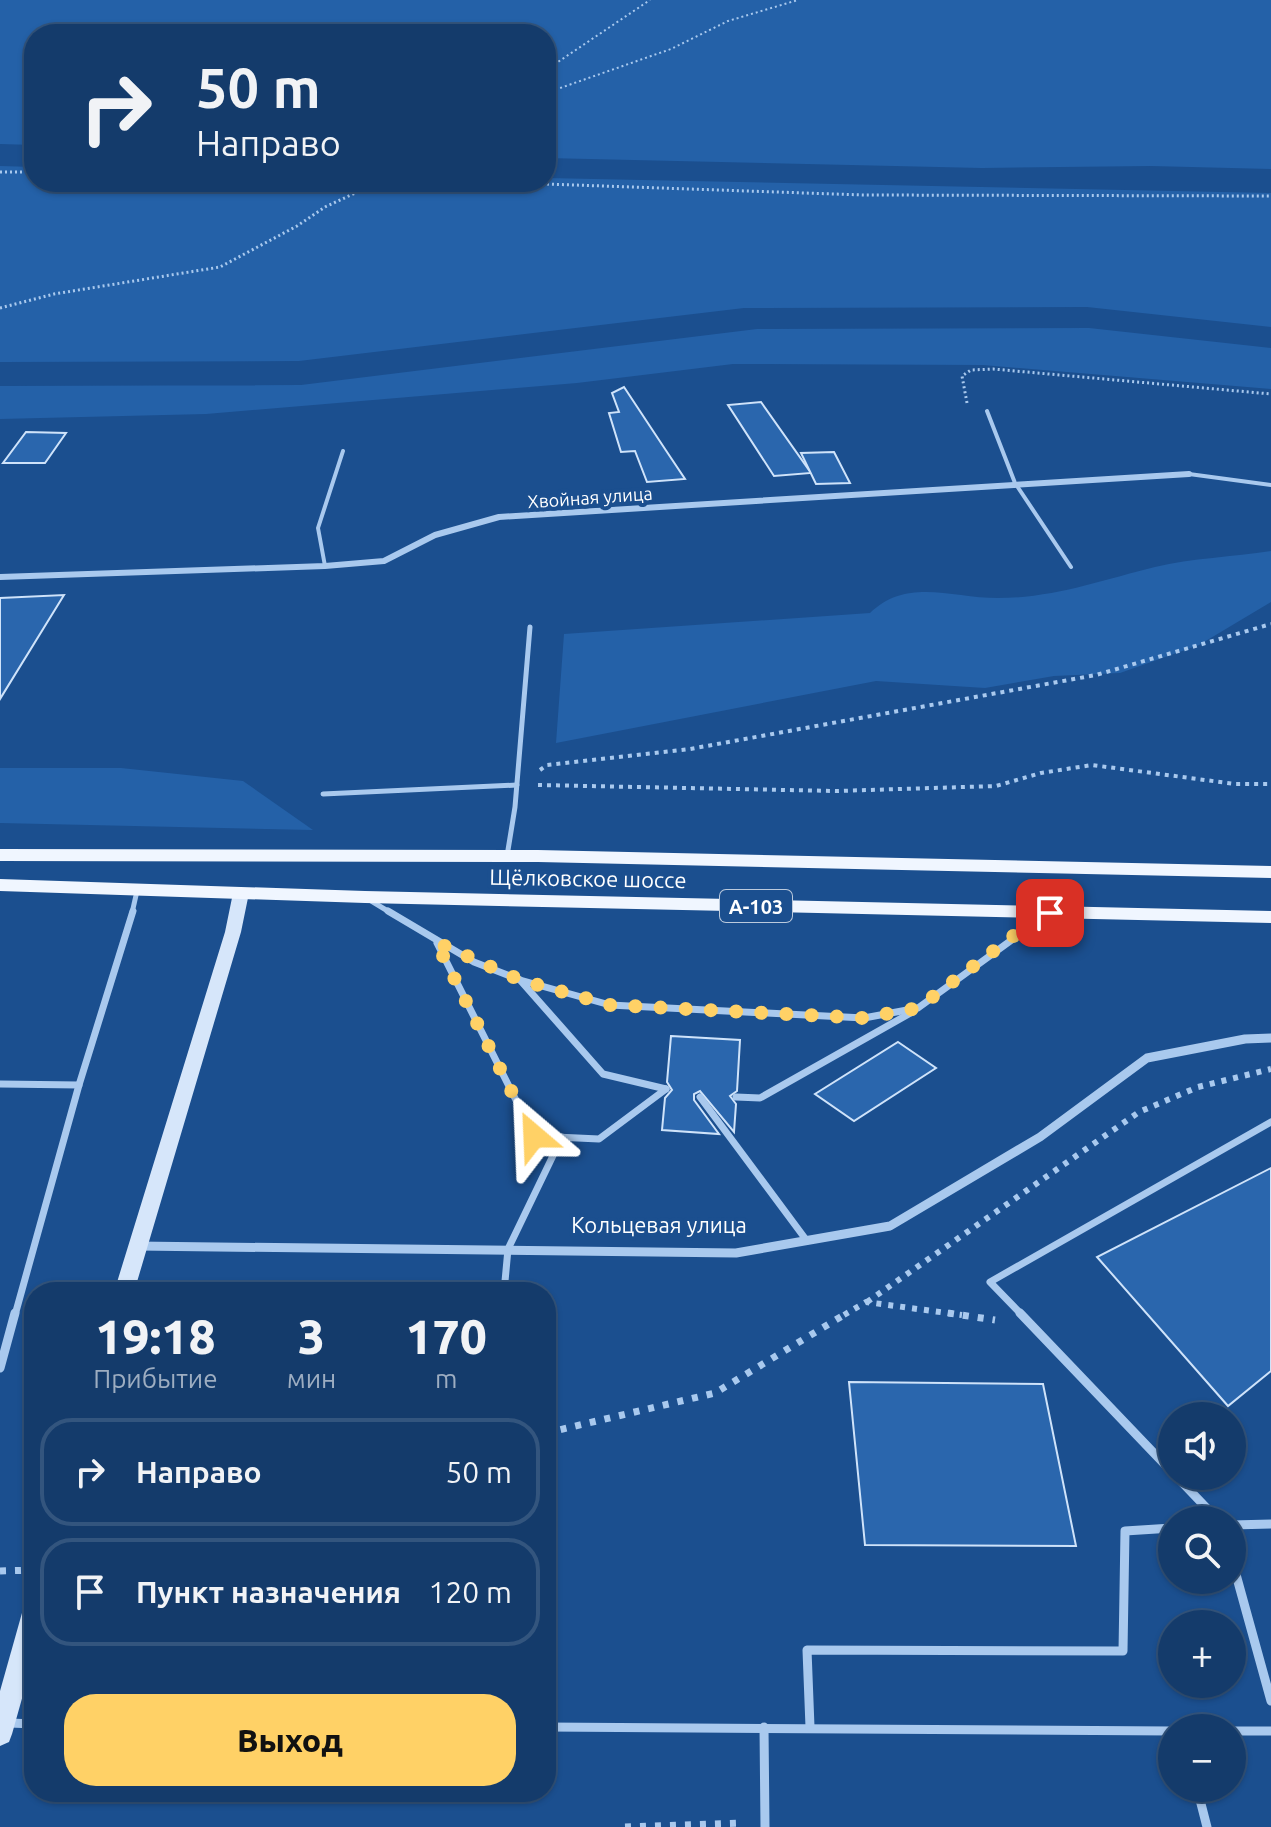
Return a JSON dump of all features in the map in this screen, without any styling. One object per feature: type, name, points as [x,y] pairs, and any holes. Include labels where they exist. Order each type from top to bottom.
[{"type":"main road","name":"Щёлковское шоссе","points":[[0,855],[554,856],[1271,872]]},
{"type":"main road","name":"Щёлковское шоссе","points":[[0,885],[365,897],[1271,917]]},
{"type":"street","name":"Хвойная улица","points":[[0,577],[325,566],[384,561],[435,535],[499,517],[1189,474]]},
{"type":"street","points":[[127,1282],[233,932],[241,893]]},
{"type":"street","name":"Кольцевая улица","points":[[137,1246],[736,1253],[890,1226],[1040,1137],[1147,1058],[1245,1039],[1271,1038]]},
{"type":"street","points":[[1,1728],[24,1648]]},
{"type":"lane","points":[[987,411],[1015,483],[1071,567]]},
{"type":"lane","points":[[325,566],[318,528],[343,451]]},
{"type":"lane","points":[[1189,474],[1271,485]]},
{"type":"lane","points":[[508,850],[517,785],[530,627]]},
{"type":"lane","points":[[323,794],[517,785]]},
{"type":"lane","points":[[0,1368],[79,1085],[129,928],[137,889]]},
{"type":"lane","points":[[365,897],[436,942],[520,980],[610,1005],[864,1018],[918,1008]]},
{"type":"lane","points":[[736,1097],[760,1098],[918,1008],[1016,934],[1050,913]]},
{"type":"lane","points":[[436,942],[534,1136],[599,1139],[666,1089],[603,1074],[520,980]]},
{"type":"lane","points":[[0,1084],[79,1085]]},
{"type":"lane","points":[[700,1097],[807,1241]]},
{"type":"lane","points":[[1158,1457],[990,1282],[1271,1122]]},
{"type":"lane","points":[[505,1282],[508,1249],[562,1137]]},
{"type":"lane","points":[[1189,1490],[1205,1506]]},
{"type":"lane","points":[[1246,1525],[1271,1524]]},
{"type":"lane","points":[[810,1727],[807,1650],[1123,1651],[1125,1531],[1158,1529]]},
{"type":"lane","points":[[1241,1594],[1271,1701]]},
{"type":"lane","points":[[1,1728],[24,1725]]},
{"type":"lane","points":[[556,1727],[1158,1731]]},
{"type":"lane","points":[[764,1727],[765,1825]]},
{"type":"lane","points":[[1246,1731],[1271,1731]]},
{"type":"lane","points":[[1201,1802],[1207,1827]]},
{"type":"path","points":[[556,63],[650,0]]},
{"type":"path","points":[[556,89],[671,49],[728,21],[798,0]]},
{"type":"path","points":[[0,172],[24,172]]},
{"type":"path","points":[[556,186],[865,195],[1118,193],[1271,196]]},
{"type":"path","points":[[0,308],[54,294],[220,267],[357,192]]},
{"type":"path","points":[[987,411],[965,402],[962,376],[971,370],[993,369],[1271,394]]},
{"type":"path","points":[[517,785],[547,765],[690,749],[1096,675],[1271,624]]},
{"type":"path","points":[[517,785],[836,791],[996,786],[1041,773],[1092,765],[1235,784],[1271,784]]},
{"type":"path","points":[[556,1431],[715,1393],[866,1302],[1139,1112],[1198,1087],[1271,1069]]},
{"type":"path","points":[[866,1302],[1032,1325]]},
{"type":"path","points":[[0,1571],[24,1570]]},
{"type":"path","points":[[625,1827],[765,1825]]},
{"type":"shaded area","points":[[0,0],[1271,0],[1271,169],[1151,166],[982,168],[556,158],[556,24],[24,24],[24,145],[0,144]]},
{"type":"shaded area","points":[[0,166],[24,167],[24,192],[556,192],[556,178],[1271,193],[1271,327],[1087,307],[744,308],[299,361],[0,362]]},
{"type":"shaded area","points":[[1089,328],[1271,348],[1271,389],[983,365],[733,364],[577,383],[206,414],[0,419],[0,386],[301,385],[757,329]]},
{"type":"shaded area","points":[[1271,551],[1271,602],[1199,645],[1120,673],[1054,676],[985,688],[876,681],[556,743],[564,634],[870,613],[899,595],[915,592],[998,598],[1039,595],[1169,564]]},
{"type":"shaded area","points":[[0,768],[121,768],[243,781],[313,830],[0,823]]},
{"type":"building","points":[[624,387],[685,479],[647,482],[635,451],[621,452],[609,413],[619,412],[612,393]]},
{"type":"building","points":[[761,402],[811,473],[774,476],[728,405]]},
{"type":"building","points":[[26,432],[66,433],[45,463],[3,463]]},
{"type":"building","points":[[834,452],[850,483],[816,484],[801,453]]},
{"type":"building","points":[[64,595],[0,699],[0,598]]},
{"type":"building","points":[[671,1036],[740,1040],[737,1091],[730,1096],[736,1104],[734,1132],[700,1091],[694,1094],[694,1100],[719,1134],[662,1130],[665,1098],[672,1090],[667,1082]]},
{"type":"building","points":[[898,1042],[936,1068],[854,1121],[815,1094]]},
{"type":"building","points":[[1271,1168],[1271,1371],[1233,1402],[1224,1402],[1097,1257]]},
{"type":"building","points":[[849,1382],[1043,1384],[1076,1546],[865,1545]]},
{"type":"route","points":[[534,1136],[436,942],[474,962],[520,980],[610,1005],[864,1018],[918,1008],[1016,934],[1050,913]]}]
